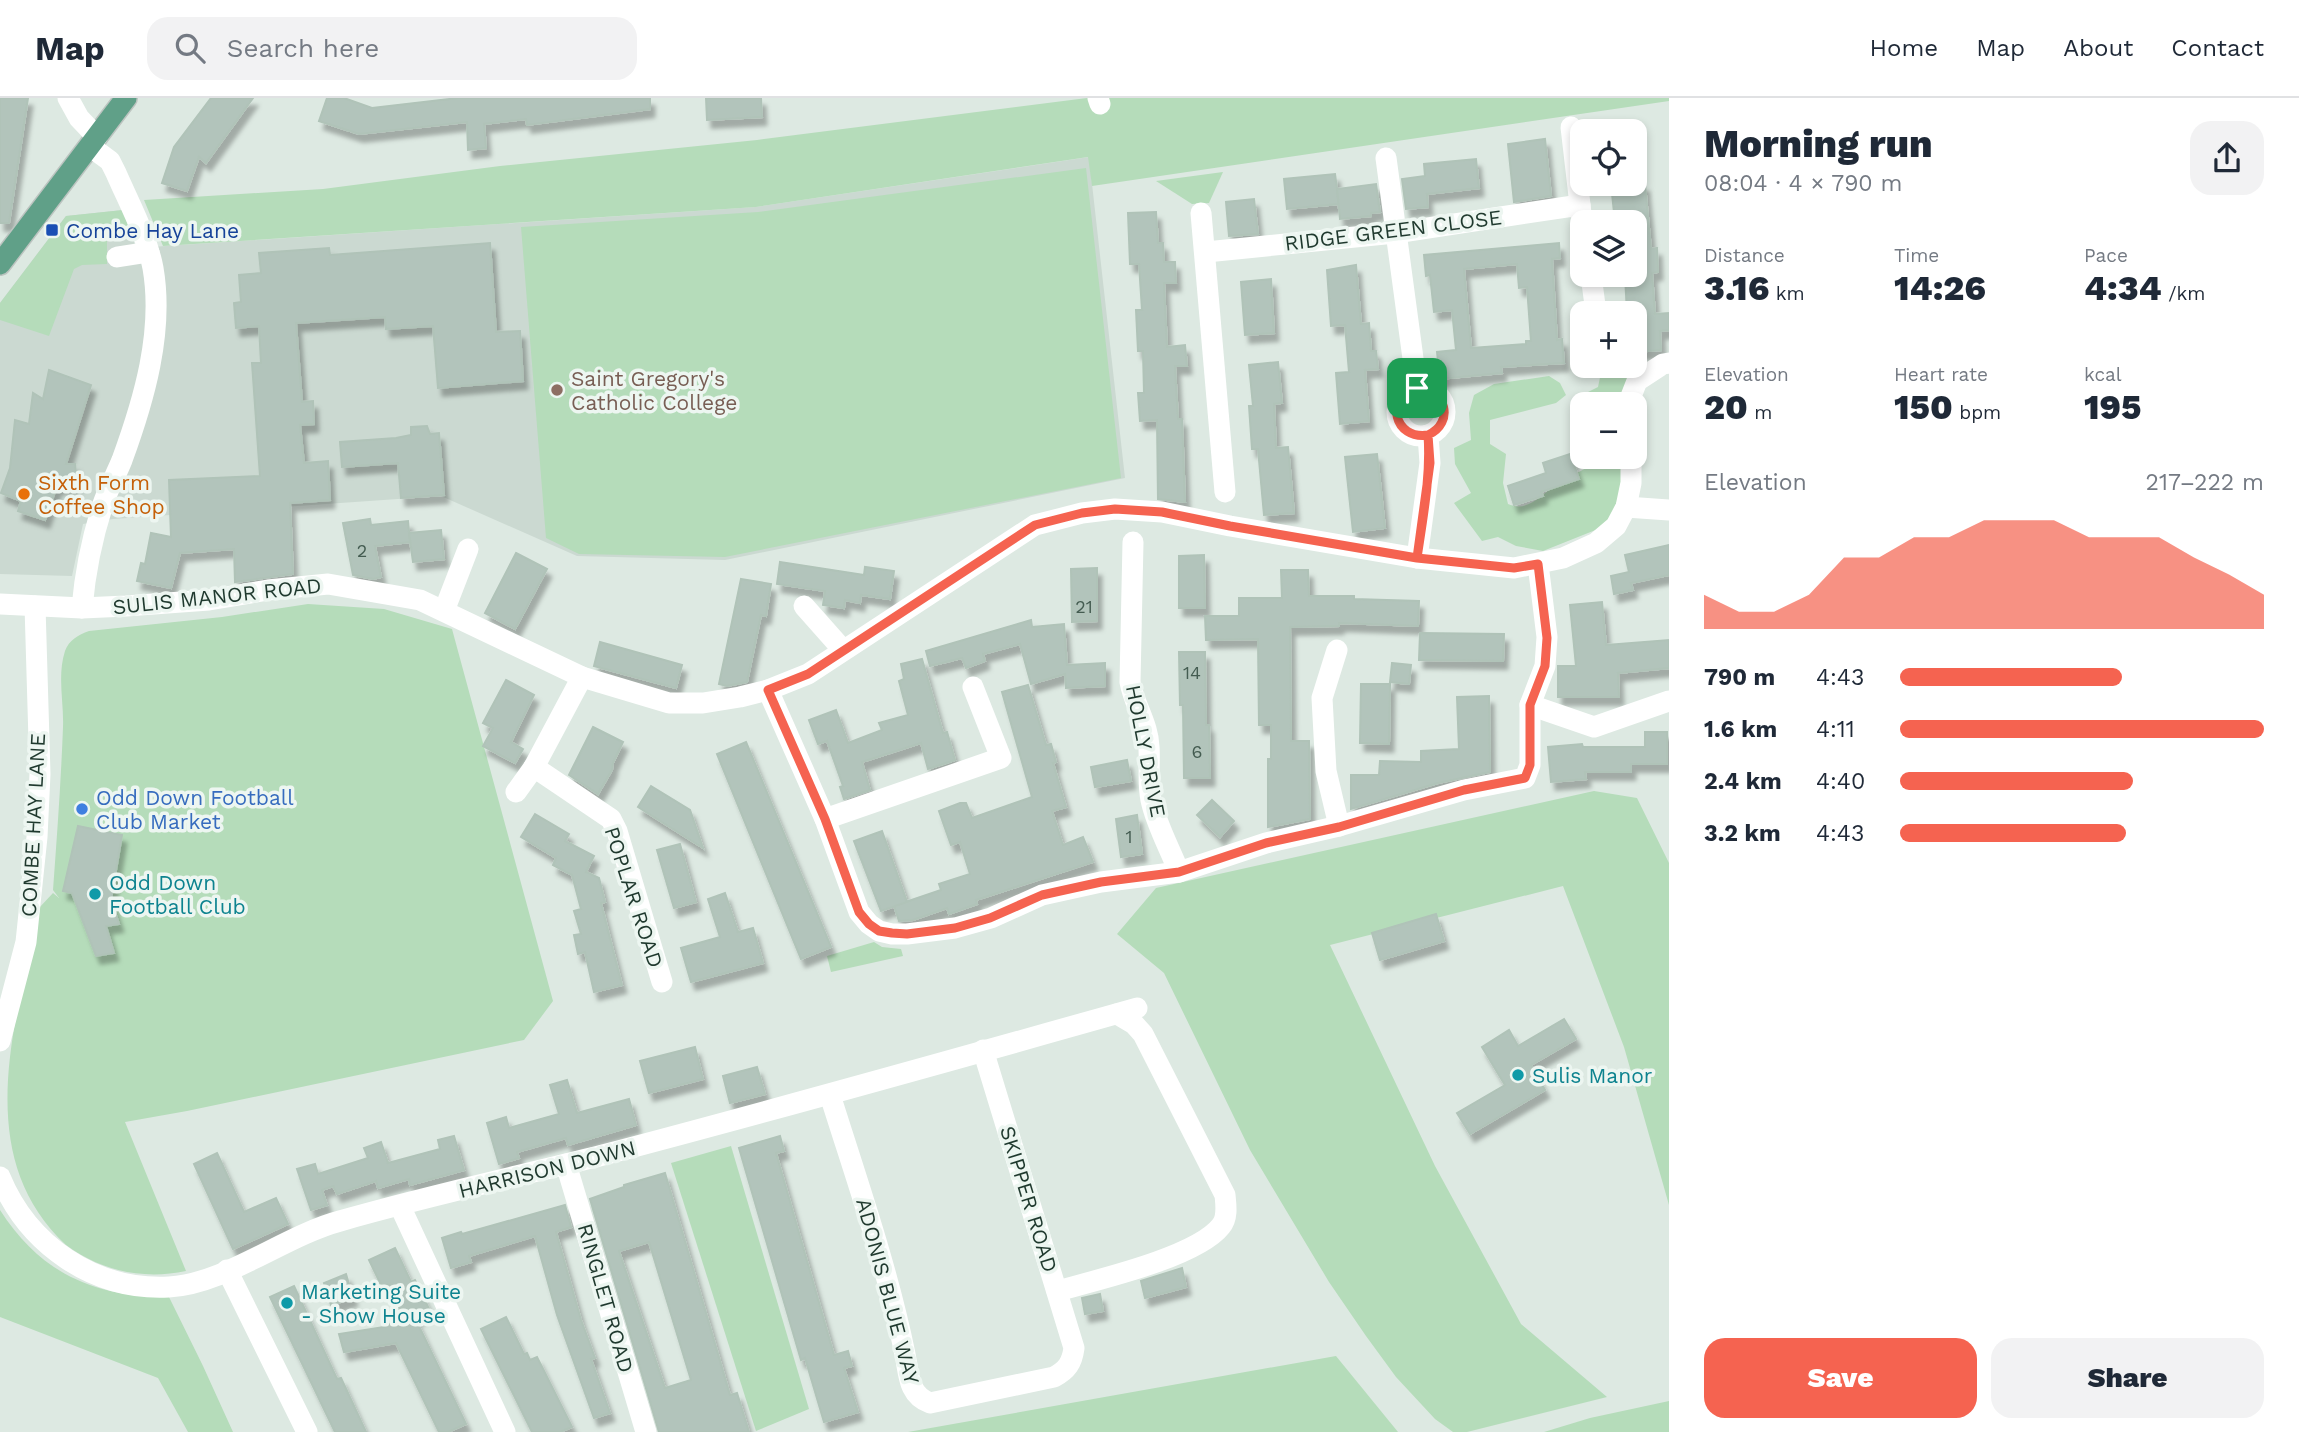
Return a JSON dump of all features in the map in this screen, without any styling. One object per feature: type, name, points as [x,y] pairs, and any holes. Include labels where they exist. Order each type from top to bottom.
[{"type":"main road","points":[[0,264],[126,98]]},
{"type":"street","points":[[68,98],[94,142],[110,161],[149,252],[155,279],[156,329],[148,369],[131,432],[95,531],[82,608]]},
{"type":"street","points":[[1386,158],[1417,388]]},
{"type":"street","points":[[1201,213],[1225,492]]},
{"type":"street","name":"RIDGE GREEN CLOSE","points":[[1206,252],[1570,215]]},
{"type":"street","points":[[117,257],[149,252]]},
{"type":"street","points":[[1633,392],[1637,381],[1669,363]]},
{"type":"street","points":[[1417,388],[1432,390],[1445,407],[1443,421],[1428,435],[1412,434],[1405,430],[1397,417],[1396,409],[1403,395],[1417,388]]},
{"type":"street","points":[[1417,558],[1430,463],[1428,435]]},
{"type":"street","name":"SULIS MANOR ROAD","points":[[0,605],[82,608],[209,600],[328,584],[420,600],[582,677],[669,703],[704,703],[768,690],[808,674],[1035,525],[1082,513],[1115,509],[1162,512],[1417,558],[1514,568],[1563,558],[1596,544],[1616,526],[1626,507],[1631,469]]},
{"type":"street","points":[[1626,507],[1669,510]]},
{"type":"street","name":"HOLLY DRIVE","points":[[1133,542],[1130,682],[1149,746],[1148,779],[1151,802],[1179,872]]},
{"type":"street","points":[[443,611],[468,549]]},
{"type":"street","points":[[768,690],[825,819],[859,912],[879,931],[907,934],[955,928],[990,918],[1042,895],[1179,872],[1266,843],[1339,827],[1464,790],[1525,778],[1530,765],[1530,705],[1545,666],[1547,638],[1538,564]]},
{"type":"street","name":"COMBE HAY LANE","points":[[0,1041],[26,943],[37,837],[40,774],[35,606]]},
{"type":"street","points":[[804,606],[843,650]]},
{"type":"street","points":[[1337,650],[1322,698],[1326,771],[1339,827]]},
{"type":"street","points":[[516,792],[534,767],[582,677]]},
{"type":"street","points":[[825,819],[1001,758],[973,687]]},
{"type":"street","points":[[1530,705],[1594,727],[1669,701]]},
{"type":"street","name":"POPLAR ROAD","points":[[534,767],[611,819],[617,831],[662,982]]},
{"type":"street","name":"HARRISON DOWN","points":[[0,1178],[15,1208],[57,1254],[108,1280],[139,1286],[169,1287],[204,1280],[337,1221],[830,1095],[1127,1011],[1143,1034],[1225,1195],[1226,1212],[1222,1226],[1199,1243],[1160,1261],[1057,1291]]},
{"type":"street","name":"SKIPPER ROAD","points":[[983,1050],[1074,1348]]},
{"type":"street","name":"ADONIS BLUE WAY","points":[[830,1095],[893,1294],[911,1386],[920,1399],[930,1403],[1054,1377],[1066,1371],[1073,1360],[1074,1348]]},
{"type":"street","name":"RINGLET ROAD","points":[[566,1164],[646,1432]]},
{"type":"street","points":[[400,1206],[505,1432]]},
{"type":"street","points":[[227,1270],[307,1432]]},
{"type":"shaded area","name":"Saint Gregory's Catholic College","points":[[1089,157],[1125,478],[725,560],[577,556],[441,496],[113,519],[83,524],[72,576],[0,574],[0,303],[66,216],[123,210],[136,248],[756,207]]},
{"type":"green space","points":[[1087,98],[1669,98],[1669,101],[1092,186],[1088,157],[756,207],[163,246],[144,200],[323,189],[500,166],[757,140]]},
{"type":"green space","points":[[1086,168],[1121,478],[725,557],[579,554],[546,538],[521,227],[758,212]]},
{"type":"green space","points":[[1223,172],[1209,203],[1192,204],[1156,181]]},
{"type":"green space","points":[[123,210],[132,238],[107,241],[107,264],[82,265],[74,269],[49,336],[0,320],[0,303],[66,216]]},
{"type":"green space","points":[[1549,376],[1560,383],[1566,395],[1556,403],[1490,420],[1490,444],[1506,454],[1503,483],[1508,504],[1528,505],[1585,469],[1623,469],[1615,516],[1598,529],[1543,551],[1516,546],[1498,537],[1482,541],[1454,503],[1471,493],[1455,464],[1454,448],[1471,440],[1469,413],[1474,395],[1494,384]]},
{"type":"green space","points":[[1600,378],[1631,378],[1623,392],[1588,392],[1598,387]]},
{"type":"green space","points":[[308,604],[384,609],[452,629],[553,1001],[524,1040],[125,1122],[186,1271],[138,1274],[108,1267],[66,1245],[44,1221],[28,1195],[10,1139],[8,1077],[17,1012],[39,908],[53,893],[59,898],[53,890],[63,727],[61,670],[65,651],[74,638],[89,631],[222,617]]},
{"type":"green space","points":[[1594,791],[1637,798],[1669,863],[1669,1205],[1624,1047],[1563,886],[1330,945],[1435,1166],[1521,1324],[1607,1397],[1467,1432],[1453,1432],[1435,1419],[1396,1377],[1329,1282],[1250,1150],[1164,973],[1117,934],[1156,888]]},
{"type":"green space","points":[[874,942],[882,947],[901,949],[903,956],[831,972],[827,956]]},
{"type":"green space","points":[[731,1146],[809,1409],[756,1431],[671,1163]]},
{"type":"green space","points":[[0,1210],[33,1251],[72,1278],[117,1292],[169,1297],[233,1432],[188,1432],[158,1378],[0,1317]]},
{"type":"green space","points":[[1336,1356],[1398,1432],[908,1432]]},
{"type":"green space","points":[[1669,1401],[1669,1432],[1544,1432],[1590,1418]]},
{"type":"building","points":[[0,98],[28,98],[9,223],[0,223]]},
{"type":"building","points":[[211,98],[253,98],[206,163],[199,157],[187,191],[162,183],[174,147]]},
{"type":"building","points":[[327,98],[344,98],[372,108],[458,98],[650,98],[650,109],[527,125],[526,119],[484,124],[486,148],[468,150],[467,122],[359,134],[319,121]]},
{"type":"building","points":[[706,98],[761,98],[762,117],[707,120]]},
{"type":"building","points":[[1545,139],[1551,196],[1514,202],[1508,144]]},
{"type":"building","points":[[1476,159],[1479,188],[1427,194],[1428,207],[1406,209],[1402,179],[1425,176],[1424,164]]},
{"type":"building","points":[[1335,174],[1339,204],[1287,209],[1284,179]]},
{"type":"building","points":[[1376,184],[1380,212],[1371,213],[1371,216],[1340,219],[1337,189]]},
{"type":"building","points":[[1612,196],[1646,196],[1651,249],[1657,248],[1658,272],[1652,273],[1655,314],[1669,313],[1669,330],[1660,331],[1661,350],[1647,351],[1647,301],[1626,301],[1626,287],[1647,287],[1647,210],[1614,210]]},
{"type":"building","points":[[1254,199],[1258,234],[1229,236],[1226,202]]},
{"type":"building","points":[[1156,212],[1158,243],[1163,243],[1164,262],[1175,262],[1176,283],[1164,283],[1167,347],[1185,345],[1187,366],[1175,366],[1178,419],[1182,419],[1185,502],[1158,499],[1157,420],[1140,421],[1138,393],[1144,393],[1143,351],[1138,351],[1136,310],[1142,310],[1139,264],[1130,264],[1128,213]]},
{"type":"building","points":[[490,243],[496,332],[520,331],[523,381],[438,388],[433,326],[386,329],[385,317],[296,323],[302,402],[313,401],[314,424],[300,425],[304,463],[328,461],[330,500],[290,503],[293,574],[235,582],[234,549],[180,553],[171,588],[137,581],[141,563],[145,564],[151,533],[171,537],[169,480],[260,476],[252,363],[261,363],[259,326],[236,328],[234,303],[241,302],[239,275],[261,273],[259,253],[329,248],[330,255]]},
{"type":"building","points":[[1559,243],[1560,258],[1552,259],[1557,340],[1562,339],[1564,363],[1501,367],[1502,373],[1440,379],[1437,352],[1456,350],[1452,310],[1434,312],[1430,275],[1426,276],[1424,255]],"holes":[[[1517,264],[1519,288],[1527,287],[1531,341],[1526,341],[1526,344],[1471,348],[1464,269]]]},
{"type":"building","points":[[1356,265],[1361,324],[1369,323],[1371,351],[1376,351],[1378,369],[1365,370],[1369,421],[1340,424],[1336,373],[1349,372],[1345,325],[1331,326],[1327,270]]},
{"type":"building","points":[[1271,279],[1274,333],[1245,335],[1241,282]]},
{"type":"building","points":[[1278,362],[1282,403],[1274,404],[1276,448],[1288,447],[1294,513],[1264,515],[1258,449],[1252,449],[1249,406],[1253,406],[1249,365]]},
{"type":"building","points":[[49,370],[91,385],[66,464],[75,464],[77,484],[57,486],[45,520],[18,511],[21,501],[1,493],[10,468],[15,420],[29,424],[33,393],[43,399]]},
{"type":"building","points":[[427,426],[430,434],[439,433],[444,495],[401,498],[398,463],[342,467],[340,442],[396,438],[411,435],[411,427]]},
{"type":"building","points":[[1377,454],[1385,528],[1353,532],[1345,457]]},
{"type":"building","points":[[1570,454],[1570,469],[1575,469],[1579,479],[1541,492],[1543,496],[1514,505],[1508,486],[1546,473],[1543,463]]},
{"type":"building","points":[[370,519],[371,525],[408,521],[410,542],[375,546],[381,577],[373,579],[353,575],[343,523]]},
{"type":"building","points":[[441,530],[444,559],[413,562],[409,533]]},
{"type":"building","points":[[1669,545],[1669,575],[1631,583],[1633,590],[1614,594],[1611,576],[1629,572],[1625,555]]},
{"type":"building","points":[[516,553],[547,569],[515,629],[485,613]]},
{"type":"building","points":[[1204,555],[1205,608],[1179,608],[1179,556]]},
{"type":"building","points":[[780,562],[864,575],[865,567],[894,571],[890,599],[861,595],[860,603],[845,600],[844,608],[823,605],[825,591],[777,584]]},
{"type":"building","points":[[1097,568],[1097,621],[1072,622],[1071,569]]},
{"type":"building","points":[[1281,570],[1308,570],[1309,596],[1419,601],[1418,626],[1339,623],[1339,626],[1290,627],[1291,741],[1309,741],[1310,819],[1268,827],[1271,725],[1259,725],[1258,639],[1206,640],[1205,616],[1239,616],[1239,598],[1282,598]]},
{"type":"building","points":[[741,579],[771,584],[766,616],[761,615],[747,682],[727,686],[719,684]]},
{"type":"building","points":[[1602,602],[1606,645],[1669,640],[1669,668],[1618,673],[1619,697],[1558,697],[1558,666],[1576,666],[1570,605]]},
{"type":"building","points":[[1031,620],[1032,627],[1064,624],[1067,665],[1105,663],[1105,686],[1066,688],[1065,674],[1031,684],[1020,644],[983,654],[985,661],[966,668],[962,658],[930,666],[926,651]]},
{"type":"building","points":[[1420,633],[1504,634],[1503,661],[1419,660]]},
{"type":"building","points":[[600,642],[682,665],[676,688],[594,666]]},
{"type":"building","points":[[1179,652],[1205,652],[1210,778],[1184,778]]},
{"type":"building","points":[[922,659],[943,733],[947,732],[955,760],[928,769],[921,743],[862,762],[870,790],[844,799],[840,787],[843,786],[827,741],[818,744],[809,720],[836,710],[848,743],[882,730],[879,723],[908,715],[899,681],[904,679],[901,664]]},
{"type":"building","points":[[1392,663],[1411,665],[1409,684],[1390,682]]},
{"type":"building","points":[[506,680],[534,695],[511,742],[523,749],[515,763],[483,746],[493,728],[483,723]]},
{"type":"building","points":[[1361,684],[1390,684],[1389,744],[1360,743]]},
{"type":"building","points":[[1028,685],[1046,745],[1051,744],[1056,762],[1053,763],[1066,807],[1052,811],[1063,845],[1083,837],[1093,862],[976,900],[977,904],[949,914],[947,908],[913,920],[899,921],[894,906],[941,890],[939,884],[970,874],[960,842],[951,845],[939,811],[966,803],[972,818],[1032,797],[1002,692]]},
{"type":"building","points":[[1489,696],[1490,772],[1438,783],[1351,809],[1351,775],[1379,775],[1380,761],[1421,762],[1421,751],[1459,749],[1457,697]]},
{"type":"building","points":[[593,727],[623,742],[612,770],[598,794],[569,775]]},
{"type":"building","points":[[1645,732],[1667,732],[1667,764],[1631,764],[1631,772],[1585,772],[1586,779],[1551,782],[1548,747],[1582,744],[1583,747],[1645,747]]},
{"type":"building","points":[[746,742],[831,947],[801,959],[717,754]]},
{"type":"building","points":[[1127,760],[1131,781],[1095,787],[1091,767]]},
{"type":"building","points":[[651,786],[690,810],[703,848],[638,807]]},
{"type":"building","points":[[1212,800],[1234,821],[1220,837],[1197,815]]},
{"type":"building","points":[[535,814],[569,834],[565,841],[594,856],[586,872],[599,878],[605,902],[601,903],[622,985],[594,992],[585,952],[578,954],[574,935],[581,934],[574,911],[581,909],[572,875],[553,865],[556,858],[521,837]]},
{"type":"building","points":[[1137,815],[1142,854],[1121,857],[1116,819]]},
{"type":"building","name":"Odd Down Football Club","points":[[78,826],[122,835],[111,900],[119,924],[106,926],[114,953],[96,956],[72,893],[63,891]]},
{"type":"building","points":[[882,831],[907,902],[881,911],[854,841]]},
{"type":"building","points":[[680,844],[696,902],[674,908],[657,850]]},
{"type":"building","points":[[725,893],[738,932],[753,928],[763,963],[691,982],[681,948],[720,937],[708,899]]},
{"type":"building","points":[[1436,914],[1444,941],[1380,960],[1372,933]]},
{"type":"building","name":"Sulis Manor","points":[[1564,1019],[1576,1039],[1531,1065],[1545,1090],[1470,1134],[1457,1113],[1505,1085],[1482,1047],[1509,1030],[1518,1046]]},
{"type":"building","points":[[695,1047],[703,1079],[649,1093],[640,1061]]},
{"type":"building","points":[[757,1067],[765,1094],[730,1103],[723,1076]]},
{"type":"building","points":[[567,1080],[577,1113],[629,1099],[636,1125],[568,1145],[566,1138],[517,1152],[519,1158],[499,1164],[487,1123],[506,1117],[509,1128],[559,1114],[550,1085]]},
{"type":"building","points":[[454,1136],[464,1170],[410,1185],[409,1179],[378,1188],[376,1181],[337,1194],[333,1186],[322,1190],[327,1205],[311,1210],[297,1169],[315,1164],[318,1174],[368,1158],[364,1148],[381,1142],[388,1163],[440,1149],[438,1140]]},
{"type":"building","points":[[780,1136],[784,1151],[776,1153],[834,1355],[848,1351],[852,1366],[844,1368],[858,1412],[824,1422],[805,1358],[801,1360],[739,1148]]},
{"type":"building","points":[[217,1153],[244,1212],[276,1198],[288,1224],[233,1249],[194,1164]]},
{"type":"building","points":[[665,1173],[730,1395],[737,1393],[749,1432],[659,1432],[590,1199]],"holes":[[[649,1242],[691,1380],[665,1388],[619,1251]]]},
{"type":"building","points":[[565,1205],[571,1227],[556,1232],[581,1320],[595,1358],[591,1359],[610,1413],[594,1418],[557,1315],[535,1236],[469,1256],[471,1262],[451,1268],[442,1238]]},
{"type":"building","points":[[395,1248],[411,1282],[415,1280],[430,1311],[415,1318],[466,1424],[448,1432],[439,1432],[396,1343],[344,1352],[339,1334],[384,1327],[402,1318],[387,1285],[382,1287],[369,1260]]},
{"type":"building","points":[[1182,1268],[1186,1287],[1145,1298],[1141,1281]]},
{"type":"building","points":[[346,1274],[353,1298],[331,1305],[324,1283]]},
{"type":"building","points":[[294,1286],[337,1379],[341,1378],[366,1432],[335,1432],[270,1297]]},
{"type":"building","points":[[1100,1294],[1103,1311],[1085,1314],[1082,1298]]},
{"type":"building","points":[[506,1317],[524,1354],[527,1353],[530,1360],[537,1357],[572,1427],[560,1432],[532,1432],[481,1329]]},
{"type":"place","name":"Combe Hay Lane","points":[[52,230]]},
{"type":"place","name":"Saint Gregory's Catholic College","points":[[557,390]]},
{"type":"place","name":"Sixth Form Coffee Shop","points":[[24,494]]},
{"type":"place","name":"Odd Down Football Club Market","points":[[82,809]]},
{"type":"place","name":"Odd Down Football Club","points":[[95,894]]},
{"type":"place","name":"Sulis Manor","points":[[1518,1075]]},
{"type":"place","name":"Marketing Suite - Show House","points":[[287,1303]]},
{"type":"route","points":[[1417,388],[1403,395],[1396,409],[1400,425],[1405,430],[1420,436],[1428,435],[1430,463],[1423,520],[1417,558],[1514,568],[1538,564],[1547,638],[1545,666],[1530,705],[1530,765],[1525,778],[1464,790],[1339,827],[1266,843],[1179,872],[1101,882],[1042,895],[990,918],[955,928],[907,934],[879,931],[869,924],[859,912],[825,819],[768,690],[808,674],[1035,525],[1082,513],[1115,509],[1162,512],[1417,558],[1430,463],[1428,435],[1440,427],[1445,407],[1438,394],[1432,390],[1417,388]]}]
